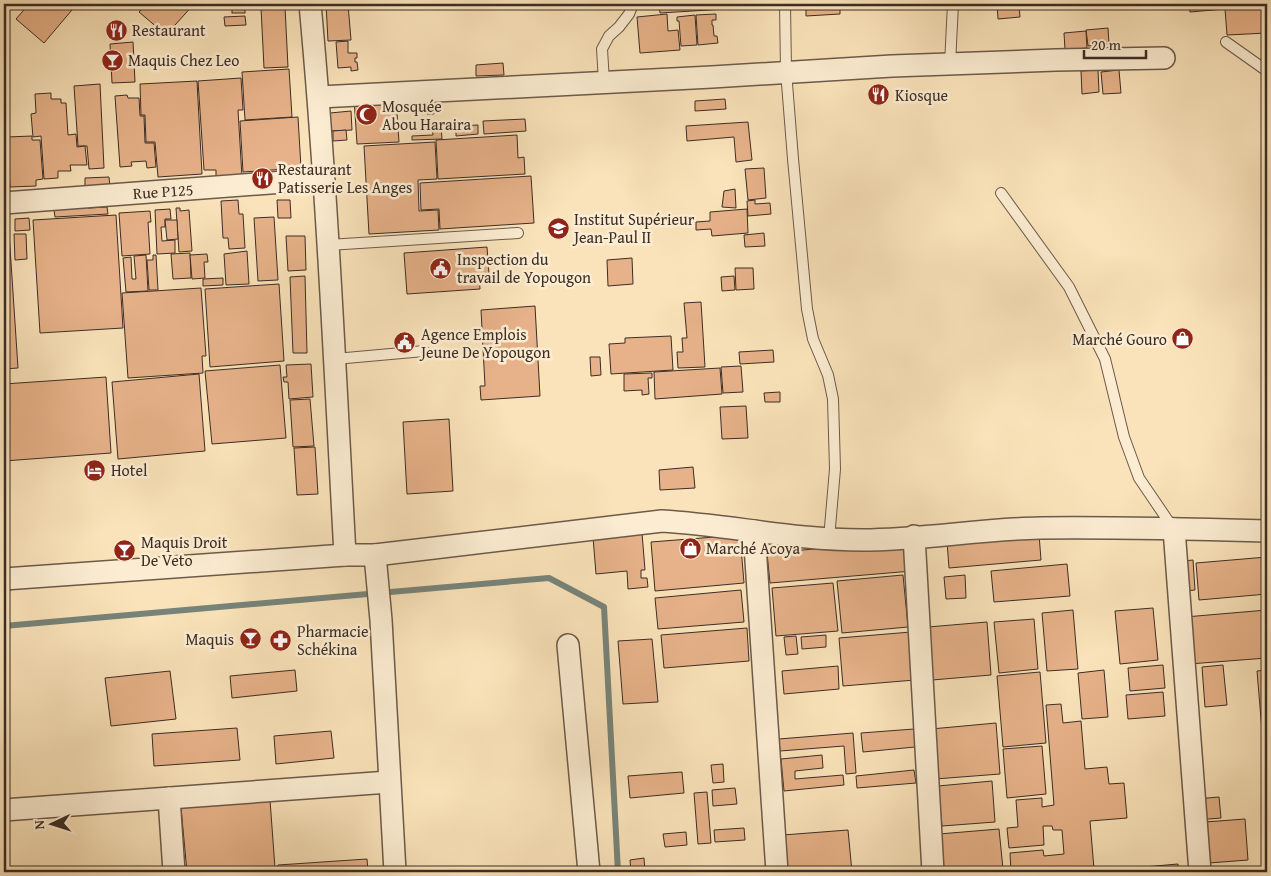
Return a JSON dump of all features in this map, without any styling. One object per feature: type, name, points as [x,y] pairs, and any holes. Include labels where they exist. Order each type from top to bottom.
[{"type":"street","points":[[310,4],[319,97],[345,555]]},
{"type":"street","points":[[319,97],[786,71],[1164,58]]},
{"type":"street","name":"Rue P125","points":[[4,203],[323,179]]},
{"type":"street","points":[[4,579],[345,555],[375,555],[662,521],[829,539],[864,540],[1038,528],[1267,531]]},
{"type":"street","points":[[1174,529],[1200,872]]},
{"type":"street","points":[[754,531],[776,872]]},
{"type":"street","points":[[914,536],[933,872]]},
{"type":"street","points":[[375,555],[381,620],[395,872]]},
{"type":"street","points":[[568,645],[589,872]]},
{"type":"street","points":[[4,810],[389,782]]},
{"type":"street","points":[[169,798],[174,872]]},
{"type":"lane","points":[[604,82],[602,49],[609,36],[629,14],[633,4]]},
{"type":"lane","points":[[785,4],[786,71],[807,308],[812,339],[828,375],[833,399],[835,469],[829,539]]},
{"type":"lane","points":[[950,64],[953,4]]},
{"type":"lane","points":[[1226,42],[1267,71]]},
{"type":"lane","points":[[1001,193],[1070,287],[1104,360],[1124,437],[1139,478],[1174,529]]},
{"type":"lane","points":[[328,246],[518,234]]},
{"type":"lane","points":[[335,359],[424,351]]},
{"type":"building","points":[[29,4],[77,4],[44,43],[16,19]]},
{"type":"building","points":[[147,4],[194,4],[166,35],[139,12]]},
{"type":"building","points":[[326,4],[348,4],[351,40],[328,41]]},
{"type":"building","points":[[659,4],[758,4],[758,7],[660,13]]},
{"type":"building","points":[[806,4],[840,4],[840,14],[806,16]]},
{"type":"building","points":[[997,4],[1019,4],[1020,17],[998,19]]},
{"type":"building","points":[[1189,4],[1267,4],[1267,33],[1227,35],[1225,9],[1190,12]]},
{"type":"building","points":[[232,7],[245,7],[245,13],[232,13]]},
{"type":"building","points":[[285,7],[288,67],[264,68],[261,8]]},
{"type":"building","points":[[667,14],[668,31],[678,30],[680,50],[640,53],[637,17]]},
{"type":"building","points":[[716,14],[716,20],[712,20],[712,25],[714,36],[717,36],[718,43],[698,45],[696,15]]},
{"type":"building","points":[[695,15],[697,45],[681,46],[677,17]]},
{"type":"building","points":[[245,16],[246,25],[225,26],[224,17]]},
{"type":"building","points":[[1108,28],[1109,44],[1088,46],[1086,30]]},
{"type":"building","points":[[1086,31],[1087,48],[1065,50],[1064,33]]},
{"type":"building","points":[[348,41],[348,53],[357,53],[355,62],[357,62],[358,70],[351,71],[351,67],[338,68],[336,42]]},
{"type":"building","points":[[133,42],[135,82],[112,83],[110,44]]},
{"type":"building","points":[[503,63],[504,75],[476,76],[476,65]]},
{"type":"building","points":[[289,69],[292,117],[245,120],[242,72]]},
{"type":"building","points":[[1098,70],[1099,92],[1082,94],[1081,71]]},
{"type":"building","points":[[1119,70],[1121,93],[1103,94],[1101,72]]},
{"type":"building","points":[[241,78],[243,110],[238,110],[242,177],[216,178],[216,170],[204,170],[198,81]]},
{"type":"building","points":[[197,81],[202,174],[158,177],[155,142],[146,142],[145,115],[141,115],[140,84]]},
{"type":"building","points":[[100,84],[104,168],[89,169],[87,146],[78,146],[74,86]]},
{"type":"building","points":[[51,93],[51,99],[61,99],[61,103],[66,103],[68,135],[76,134],[77,147],[85,146],[87,165],[70,165],[71,171],[58,171],[58,178],[44,179],[41,136],[33,137],[31,114],[36,113],[35,94]]},
{"type":"building","points":[[127,95],[128,98],[139,98],[140,116],[144,116],[145,143],[154,143],[156,167],[147,168],[146,161],[131,162],[132,166],[120,167],[115,96]]},
{"type":"building","points":[[354,98],[396,98],[399,142],[357,144]]},
{"type":"building","points":[[725,99],[726,109],[695,111],[695,101]]},
{"type":"building","points":[[433,105],[434,114],[427,114],[427,106]]},
{"type":"building","points":[[351,111],[352,130],[331,131],[330,113]]},
{"type":"building","points":[[298,117],[301,168],[243,172],[240,121]]},
{"type":"building","points":[[525,119],[526,131],[484,134],[483,121]]},
{"type":"building","points":[[748,122],[752,160],[736,162],[734,137],[687,141],[686,126]]},
{"type":"building","points":[[478,125],[478,134],[456,136],[456,126]]},
{"type":"building","points":[[432,126],[441,126],[442,139],[412,140],[412,136],[433,135]]},
{"type":"building","points":[[346,130],[347,140],[333,141],[333,131]]},
{"type":"building","points":[[517,135],[518,158],[524,157],[525,174],[438,179],[436,140]]},
{"type":"building","points":[[32,136],[32,140],[40,140],[43,179],[36,180],[36,186],[10,187],[7,137]]},
{"type":"building","points":[[4,141],[8,188],[4,189]]},
{"type":"building","points":[[435,142],[437,179],[418,180],[419,211],[438,210],[439,230],[369,234],[364,146]]},
{"type":"building","points":[[764,168],[766,198],[748,200],[745,169]]},
{"type":"building","points":[[531,176],[534,223],[440,229],[439,209],[421,210],[420,183]]},
{"type":"building","points":[[109,177],[110,188],[85,189],[85,178]]},
{"type":"building","points":[[735,189],[736,208],[722,207],[724,191]]},
{"type":"building","points":[[238,200],[239,214],[243,214],[245,248],[229,249],[228,238],[223,238],[221,201]]},
{"type":"building","points":[[277,200],[290,200],[291,218],[278,218]]},
{"type":"building","points":[[755,200],[755,204],[770,203],[771,214],[748,216],[747,201]]},
{"type":"building","points":[[107,207],[108,214],[55,217],[54,210]]},
{"type":"building","points":[[176,208],[180,208],[180,211],[189,210],[192,251],[179,252]]},
{"type":"building","points":[[170,209],[171,219],[165,219],[165,227],[161,227],[162,241],[175,240],[175,253],[157,254],[155,210]]},
{"type":"building","points":[[747,209],[748,233],[712,236],[711,229],[696,230],[696,222],[710,221],[710,212]]},
{"type":"building","points":[[150,211],[151,222],[148,222],[150,254],[122,256],[119,213]]},
{"type":"building","points":[[116,215],[123,328],[40,333],[33,220]]},
{"type":"building","points":[[4,217],[8,217],[18,368],[4,369]]},
{"type":"building","points":[[274,217],[278,280],[258,281],[254,218]]},
{"type":"building","points":[[29,218],[30,230],[15,231],[15,219]]},
{"type":"building","points":[[165,220],[177,220],[178,239],[167,240]]},
{"type":"building","points":[[764,233],[765,246],[745,247],[744,235]]},
{"type":"building","points":[[14,234],[26,234],[27,259],[15,260]]},
{"type":"building","points":[[286,236],[305,236],[306,270],[288,271]]},
{"type":"building","points":[[487,247],[489,274],[479,274],[480,289],[407,294],[404,253]]},
{"type":"building","points":[[247,251],[249,284],[226,285],[224,254]]},
{"type":"building","points":[[190,253],[191,278],[173,279],[171,254]]},
{"type":"building","points":[[207,254],[208,262],[204,262],[205,278],[192,279],[190,255]]},
{"type":"building","points":[[146,255],[148,291],[126,292],[123,258],[131,257],[132,279],[136,279],[134,256]]},
{"type":"building","points":[[153,255],[156,255],[158,290],[149,290],[147,260],[153,260]]},
{"type":"building","points":[[632,258],[633,284],[608,286],[607,260]]},
{"type":"building","points":[[735,268],[753,268],[754,289],[736,290]]},
{"type":"building","points":[[305,276],[307,353],[293,353],[290,277]]},
{"type":"building","points":[[734,276],[735,290],[722,291],[721,277]]},
{"type":"building","points":[[223,278],[223,285],[203,286],[203,279]]},
{"type":"building","points":[[279,284],[284,361],[210,367],[205,289]]},
{"type":"building","points":[[201,288],[206,356],[202,356],[203,373],[128,378],[122,293]]},
{"type":"building","points":[[701,302],[705,367],[678,368],[677,352],[683,352],[682,338],[687,338],[684,303]]},
{"type":"building","points":[[535,306],[540,396],[481,400],[480,386],[485,386],[481,310]]},
{"type":"building","points":[[671,336],[673,370],[611,374],[609,344],[625,343],[625,338]]},
{"type":"building","points":[[773,350],[774,362],[740,364],[739,352]]},
{"type":"building","points":[[590,357],[600,357],[601,375],[591,376]]},
{"type":"building","points":[[311,364],[313,397],[289,399],[288,382],[284,382],[283,377],[287,377],[286,365]]},
{"type":"building","points":[[280,365],[286,438],[212,444],[205,371]]},
{"type":"building","points":[[741,366],[743,392],[723,393],[721,367]]},
{"type":"building","points":[[720,368],[722,394],[655,399],[654,372]]},
{"type":"building","points":[[652,373],[652,378],[648,378],[649,394],[642,395],[642,390],[624,391],[624,374]]},
{"type":"building","points":[[199,374],[205,451],[118,459],[112,382]]},
{"type":"building","points":[[106,377],[111,453],[4,461],[4,384]]},
{"type":"building","points":[[780,392],[780,402],[765,402],[764,393]]},
{"type":"building","points":[[310,399],[314,446],[293,447],[290,400]]},
{"type":"building","points":[[746,406],[748,438],[722,439],[720,407]]},
{"type":"building","points":[[449,419],[453,491],[407,494],[403,422]]},
{"type":"building","points":[[315,447],[318,494],[297,495],[294,448]]},
{"type":"building","points":[[693,467],[695,488],[660,490],[659,470]]},
{"type":"building","points":[[642,533],[645,570],[641,570],[641,578],[647,578],[648,587],[628,589],[627,571],[596,574],[593,537]]},
{"type":"building","points":[[1039,534],[1041,560],[949,568],[947,542]]},
{"type":"building","points":[[740,535],[744,583],[655,591],[651,542]]},
{"type":"building","points":[[909,541],[912,571],[770,583],[767,553]]},
{"type":"building","points":[[1267,557],[1267,594],[1199,600],[1196,563]]},
{"type":"building","points":[[1193,560],[1195,590],[1185,591],[1183,561]]},
{"type":"building","points":[[1067,564],[1070,596],[994,602],[991,571]]},
{"type":"building","points":[[903,575],[908,627],[842,633],[837,581]]},
{"type":"building","points":[[965,575],[966,598],[946,599],[944,577]]},
{"type":"building","points":[[833,583],[838,631],[776,636],[772,588]]},
{"type":"building","points":[[741,590],[744,622],[658,629],[655,598]]},
{"type":"building","points":[[1153,608],[1158,660],[1120,664],[1115,611]]},
{"type":"building","points":[[1073,610],[1078,669],[1047,671],[1042,613]]},
{"type":"building","points":[[1267,610],[1267,658],[1189,664],[1185,617]]},
{"type":"building","points":[[1034,619],[1038,669],[999,673],[994,622]]},
{"type":"building","points":[[987,622],[991,675],[932,680],[928,627]]},
{"type":"building","points":[[747,628],[749,661],[664,668],[661,635]]},
{"type":"building","points":[[911,632],[915,680],[843,686],[839,638]]},
{"type":"building","points":[[826,635],[826,647],[802,649],[801,637]]},
{"type":"building","points":[[796,636],[798,654],[786,655],[784,637]]},
{"type":"building","points":[[652,639],[658,702],[623,704],[618,641]]},
{"type":"building","points":[[1163,665],[1165,688],[1130,691],[1128,668]]},
{"type":"building","points":[[1223,665],[1227,705],[1205,707],[1202,667]]},
{"type":"building","points":[[838,666],[839,689],[784,694],[782,671]]},
{"type":"building","points":[[295,670],[297,691],[232,698],[230,676]]},
{"type":"building","points":[[1104,670],[1108,717],[1082,719],[1078,673]]},
{"type":"building","points":[[1267,670],[1267,731],[1262,731],[1257,671]]},
{"type":"building","points":[[170,671],[176,719],[111,726],[105,678]]},
{"type":"building","points":[[1040,672],[1046,743],[1003,747],[997,676]]},
{"type":"building","points":[[1163,692],[1165,716],[1128,719],[1126,695]]},
{"type":"building","points":[[1061,704],[1063,723],[1081,721],[1085,769],[1107,767],[1109,784],[1124,783],[1127,818],[1090,821],[1094,869],[1058,872],[1011,872],[1010,853],[1043,850],[1044,856],[1064,854],[1062,830],[1053,830],[1052,826],[1043,826],[1044,845],[1009,848],[1007,828],[1018,827],[1016,800],[1042,798],[1042,807],[1054,805],[1046,705]]},
{"type":"building","points":[[996,723],[1000,774],[935,779],[931,729]]},
{"type":"building","points":[[237,728],[240,760],[154,766],[152,734]]},
{"type":"building","points":[[914,729],[915,747],[863,752],[861,733]]},
{"type":"building","points":[[331,731],[334,758],[276,764],[274,736]]},
{"type":"building","points":[[853,733],[856,773],[846,774],[844,746],[780,751],[779,739]]},
{"type":"building","points":[[1267,737],[1267,777],[1264,738]]},
{"type":"building","points":[[1042,746],[1046,794],[1007,798],[1003,749]]},
{"type":"building","points":[[822,755],[823,768],[795,771],[795,779],[843,775],[844,785],[784,791],[781,759]]},
{"type":"building","points":[[723,764],[724,782],[713,783],[711,765]]},
{"type":"building","points":[[914,770],[916,783],[857,788],[856,776]]},
{"type":"building","points":[[682,772],[684,793],[630,798],[628,776]]},
{"type":"building","points":[[992,781],[995,822],[942,826],[938,786]]},
{"type":"building","points":[[735,788],[737,804],[713,806],[712,790]]},
{"type":"building","points":[[707,792],[711,843],[698,844],[694,793]]},
{"type":"building","points":[[1219,797],[1221,818],[1197,820],[1196,799]]},
{"type":"building","points":[[270,800],[275,868],[187,872],[181,808]]},
{"type":"building","points":[[1245,819],[1248,860],[1209,863],[1205,822]]},
{"type":"building","points":[[744,828],[745,840],[715,842],[714,830]]},
{"type":"building","points":[[999,829],[1003,869],[942,872],[939,834]]},
{"type":"building","points":[[848,830],[852,872],[787,872],[783,835]]},
{"type":"building","points":[[686,832],[687,845],[665,847],[663,834]]},
{"type":"building","points":[[644,858],[645,872],[631,872],[630,860]]},
{"type":"building","points":[[367,859],[368,872],[278,872],[278,865]]},
{"type":"building","points":[[1178,864],[1178,872],[1087,872]]},
{"type":"waterway","points":[[4,626],[549,578],[604,607],[618,872]]},
{"type":"place","name":"Restaurant","points":[[116,30]]},
{"type":"place","name":"Maquis Chez Leo","points":[[112,60]]},
{"type":"place","name":"Kiosque","points":[[879,95]]},
{"type":"place","name":"Mosquée Abou Haraira","points":[[366,115]]},
{"type":"place","name":"Restaurant Patisserie Les Anges","points":[[262,178]]},
{"type":"place","name":"Institut Supérieur Jean-Paul II","points":[[558,228]]},
{"type":"place","name":"Inspection du travail de Yopougon","points":[[441,268]]},
{"type":"place","name":"Marché Gouro","points":[[1183,339]]},
{"type":"place","name":"Agence Emplois Jeune De Yopougon","points":[[405,343]]},
{"type":"place","name":"Hotel","points":[[95,470]]},
{"type":"place","name":"Marché Acoya","points":[[690,548]]},
{"type":"place","name":"Maquis Droit De Veto","points":[[125,551]]},
{"type":"place","name":"Maquis","points":[[250,639]]},
{"type":"place","name":"Pharmacie Schékina","points":[[281,640]]}]
